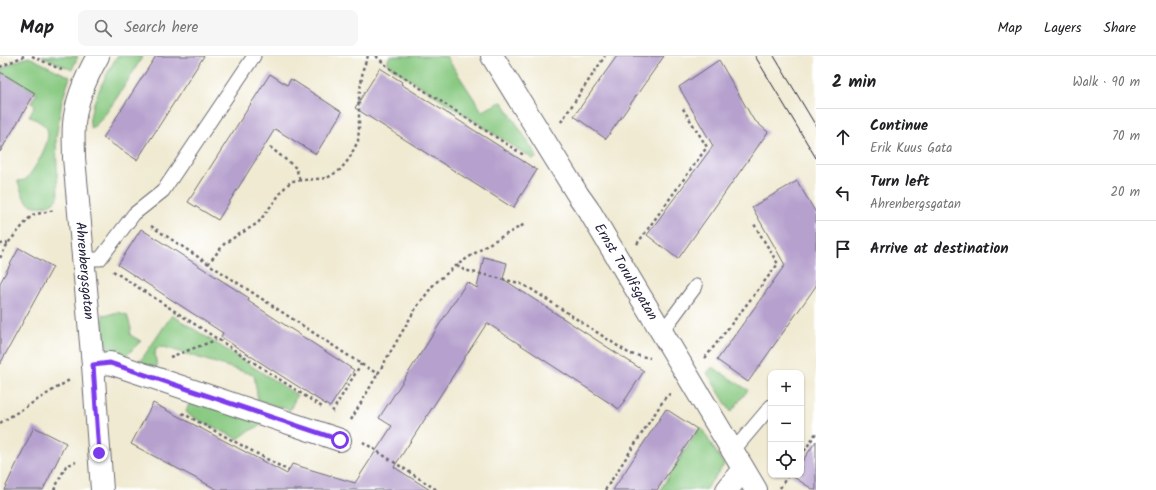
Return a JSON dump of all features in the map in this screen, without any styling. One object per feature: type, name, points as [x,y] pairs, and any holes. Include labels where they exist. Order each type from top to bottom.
[{"type":"street","name":"Ahrenbergsgatan","points":[[98,56],[87,75],[78,98],[74,124],[74,158],[79,205],[92,259],[93,365],[102,490]]},
{"type":"street","name":"Ernst Torulfsgatan","points":[[492,56],[590,212],[756,490]]},
{"type":"street","points":[[93,365],[110,363],[188,390],[342,435]]},
{"type":"street","points":[[727,490],[738,460]]},
{"type":"lane","points":[[92,259],[134,214],[163,191],[254,56]]},
{"type":"lane","points":[[662,332],[696,286]]},
{"type":"lane","points":[[738,460],[768,411]]},
{"type":"path","points":[[0,67],[24,56]]},
{"type":"path","points":[[32,56],[66,72]]},
{"type":"path","points":[[208,264],[225,243],[258,223],[286,186],[292,181],[327,178],[340,170],[349,160],[358,141],[359,98],[363,69],[368,56]]},
{"type":"path","points":[[376,56],[388,67],[531,160]]},
{"type":"path","points":[[558,128],[605,56]]},
{"type":"path","points":[[634,249],[707,147],[682,107]]},
{"type":"path","points":[[270,147],[296,168],[300,180]]},
{"type":"path","points":[[0,258],[8,243],[32,215],[79,205]]},
{"type":"path","points":[[134,214],[360,364],[378,374]]},
{"type":"path","points":[[437,490],[342,435],[416,308],[434,284],[457,265],[492,242],[525,224]]},
{"type":"path","points":[[702,362],[778,264],[754,224]]},
{"type":"path","points":[[0,244],[8,243]]},
{"type":"path","points":[[92,259],[325,409]]},
{"type":"path","points":[[457,265],[464,270],[519,283],[531,289],[630,354],[646,358],[660,358],[673,352]]},
{"type":"path","points":[[168,358],[216,340]]},
{"type":"path","points":[[331,413],[360,364]]},
{"type":"path","points":[[0,423],[93,365]]},
{"type":"path","points":[[188,390],[182,414],[288,471]]},
{"type":"path","points":[[605,490],[665,398],[674,391]]},
{"type":"path","points":[[804,452],[816,434]]},
{"type":"path","points":[[54,490],[66,466],[99,453]]},
{"type":"path","points":[[778,490],[786,478]]},
{"type":"green space","points":[[42,56],[78,56],[72,70]]},
{"type":"green space","points":[[117,56],[143,56],[103,118],[91,128],[90,121],[94,103],[103,81]]},
{"type":"green space","points":[[390,56],[446,56],[482,111],[501,102],[503,103],[536,154],[536,158],[533,159],[391,67],[388,62]]},
{"type":"green space","points":[[29,57],[70,77],[62,101],[56,138],[58,197],[52,203],[44,206],[35,206],[27,202],[18,183],[18,181],[25,180],[33,170],[45,148],[47,141],[48,134],[46,127],[29,116],[35,105],[31,103],[37,93],[3,73],[0,78],[0,71],[14,62]]},
{"type":"green space","points":[[118,312],[127,315],[131,328],[130,335],[141,341],[124,357],[111,351],[105,341],[103,328],[103,314],[107,315]]},
{"type":"green space","points":[[172,315],[297,395],[290,410],[258,400],[254,375],[164,347],[156,348],[155,354],[157,367],[139,363]]},
{"type":"green space","points":[[711,368],[714,368],[748,390],[731,412],[707,373]]},
{"type":"green space","points":[[190,401],[264,424],[249,431],[238,439],[189,415],[186,412]]},
{"type":"green space","points":[[699,429],[702,429],[724,465],[705,490],[660,490]]},
{"type":"building","points":[[156,56],[204,56],[137,160],[103,138]]},
{"type":"building","points":[[617,56],[664,56],[606,139],[574,116]]},
{"type":"building","points":[[719,60],[753,119],[768,132],[678,259],[647,235],[713,146],[679,87]]},
{"type":"building","points":[[380,68],[402,82],[401,84],[537,170],[513,208],[355,108]]},
{"type":"building","points":[[0,72],[35,93],[0,152]]},
{"type":"building","points":[[270,74],[287,85],[291,79],[342,112],[316,154],[275,129],[218,220],[188,202]]},
{"type":"building","points":[[797,181],[816,213],[816,286],[748,382],[717,360],[785,265],[752,207]]},
{"type":"building","points":[[141,229],[249,298],[248,301],[354,370],[330,407],[221,337],[223,333],[118,265]]},
{"type":"building","points":[[19,248],[53,267],[0,364],[0,283]]},
{"type":"building","points":[[484,257],[507,263],[503,279],[644,371],[619,409],[487,323],[394,467],[430,490],[218,490],[131,444],[153,403],[287,474],[292,464],[355,483],[392,426],[379,418],[467,282],[477,288]]},
{"type":"building","points":[[666,409],[697,429],[657,490],[613,490]]},
{"type":"building","points":[[34,427],[66,443],[43,490],[4,490]]},
{"type":"building","points":[[816,441],[816,490],[795,478],[804,478],[804,459]]},
{"type":"tram line","points":[[755,56],[816,158]]},
{"type":"tram line","points":[[774,56],[816,126]]},
{"type":"route","points":[[99,453],[93,365],[110,363],[133,372],[340,440]]}]
